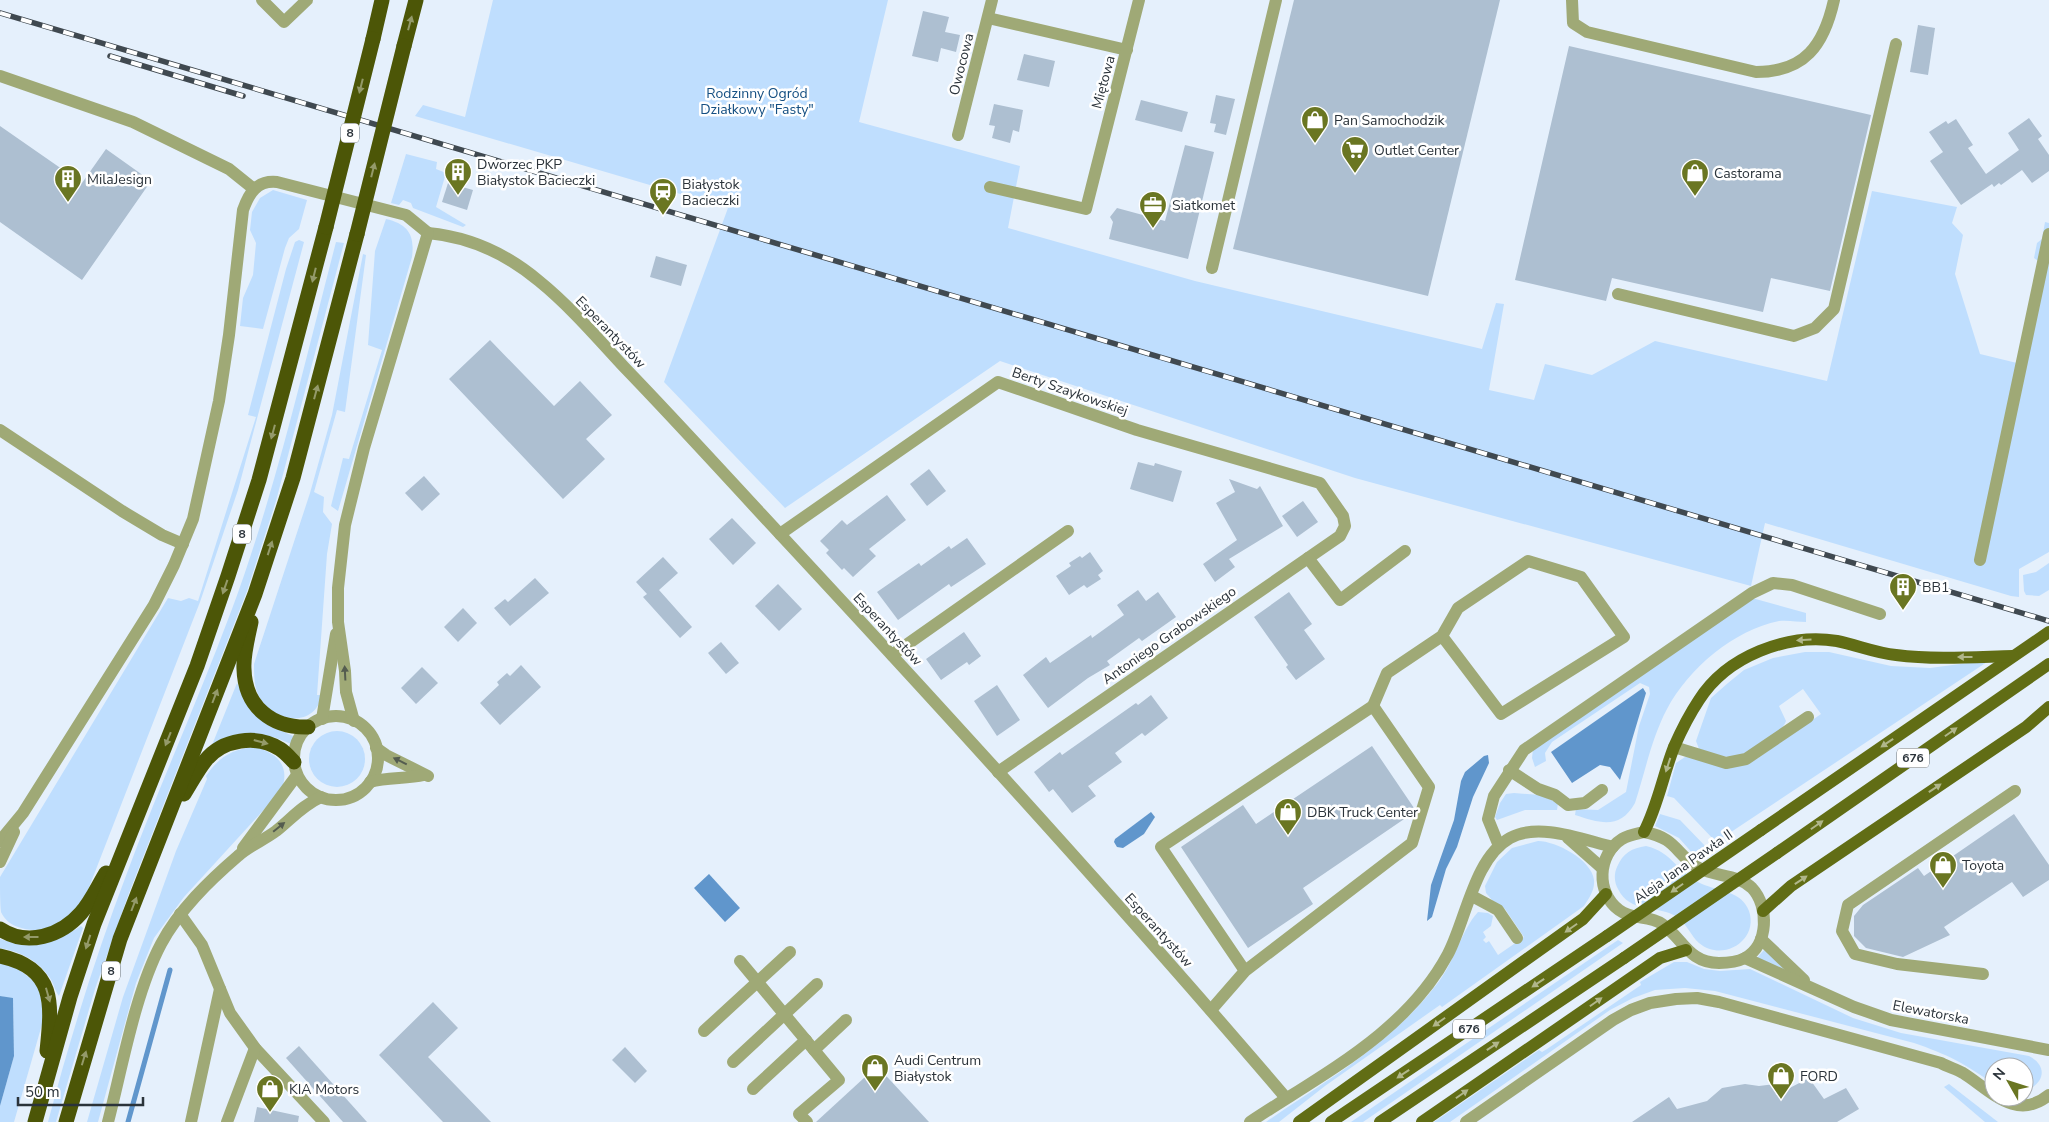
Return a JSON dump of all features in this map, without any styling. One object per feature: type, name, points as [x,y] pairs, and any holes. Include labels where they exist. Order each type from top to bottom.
[{"type":"highway","name":"8","points":[[35,1122],[94,924],[197,666],[260,480],[326,227],[382,0]]},
{"type":"highway","name":"8","points":[[66,1122],[120,940],[255,594],[292,478],[357,234],[416,0]]},
{"type":"highway","points":[[255,594],[244,666],[251,699],[264,715],[291,727],[308,727]]},
{"type":"highway","points":[[166,823],[206,759],[221,748],[237,741],[253,739],[281,749],[296,769]]},
{"type":"highway","points":[[0,929],[17,937],[31,938],[52,934],[74,921],[83,912],[131,831]]},
{"type":"highway","points":[[0,956],[19,960],[28,966],[44,982],[49,993],[51,1012],[43,1092]]},
{"type":"main road","name":"Aleja Jana Pawła II","points":[[1331,1122],[1607,936],[2049,632]]},
{"type":"main road","points":[[1644,832],[1652,816],[1674,747],[1700,698],[1716,680],[1740,662],[1764,649],[1789,641],[1816,639],[1837,641],[1895,655],[1920,657],[2014,656]]},
{"type":"main road","name":"676","points":[[1380,1122],[1624,958],[2049,664]]},
{"type":"main road","points":[[1763,911],[1792,886],[2026,727],[2049,707]]},
{"type":"main road","points":[[1299,1122],[1583,920],[1606,894]]},
{"type":"main road","points":[[1422,1122],[1660,958],[1686,950]]},
{"type":"street","points":[[262,0],[284,22],[307,0]]},
{"type":"street","name":"Owocowa","points":[[958,135],[992,0]]},
{"type":"street","name":"Miętowa","points":[[990,187],[1086,209],[1139,0]]},
{"type":"street","points":[[1212,268],[1276,0]]},
{"type":"street","points":[[1572,0],[1573,23],[1587,32],[1756,72],[1773,72],[1805,59],[1816,48],[1825,30],[1834,0]]},
{"type":"street","points":[[988,18],[1126,50]]},
{"type":"street","points":[[1618,294],[1794,336],[1815,328],[1834,309],[1896,44]]},
{"type":"street","points":[[0,76],[133,122],[228,170],[254,189]]},
{"type":"street","points":[[0,841],[23,813],[150,612],[184,544],[195,511],[210,451],[229,335],[243,210],[254,189],[271,182],[406,215],[428,233],[364,448],[346,516],[338,588],[338,622],[345,670],[346,692],[354,721]]},
{"type":"street","name":"Esperantystów","points":[[428,233],[468,239],[482,245],[537,279],[633,377],[892,655],[1212,1010],[1286,1098]]},
{"type":"street","points":[[1980,560],[2049,234]]},
{"type":"street","name":"Berty Szaykowskiej","points":[[780,534],[998,382],[1138,430],[1320,483],[1343,516]]},
{"type":"street","points":[[0,430],[122,511],[162,535],[184,544]]},
{"type":"street","name":"Antoniego Grabowskiego","points":[[998,772],[1340,536],[1345,526],[1343,516]]},
{"type":"street","points":[[892,655],[1068,531]]},
{"type":"street","points":[[1308,558],[1340,600],[1405,551]]},
{"type":"street","points":[[1246,971],[1161,847],[1373,706],[1387,673],[1442,636],[1458,608],[1528,561],[1581,577],[1624,637],[1501,714],[1442,636]]},
{"type":"street","points":[[1499,846],[1488,819],[1494,796],[1509,770],[1524,750],[1744,599],[1773,583],[1792,585],[1880,614]]},
{"type":"street","points":[[322,719],[338,622]]},
{"type":"street","points":[[1212,1010],[1246,971],[1412,843],[1429,788],[1373,706]]},
{"type":"street","points":[[338,716],[354,721],[368,732],[376,748],[377,766],[370,782],[356,795],[339,800],[321,797],[307,788],[296,769],[296,746],[308,727],[322,719],[338,716]]},
{"type":"street","points":[[1674,747],[1726,763],[1746,759],[1808,717]]},
{"type":"street","points":[[370,782],[381,779],[400,780],[426,776],[376,748]]},
{"type":"street","points":[[108,1122],[139,1002],[152,962],[180,914],[239,854],[296,769]]},
{"type":"street","points":[[1509,770],[1538,789],[1554,795],[1568,805],[1585,803],[1602,790]]},
{"type":"street","points":[[1983,974],[1897,964],[1855,954],[1842,931],[1848,906],[2015,791]]},
{"type":"street","points":[[239,854],[276,830],[307,803],[321,797]]},
{"type":"street","points":[[0,862],[23,813]]},
{"type":"street","points":[[1250,1122],[1373,1040],[1392,1025],[1416,1001],[1449,953],[1481,872],[1499,846],[1510,838],[1531,831],[1552,832],[1613,846]]},
{"type":"street","points":[[1644,832],[1658,835],[1670,841],[1700,868],[1741,880],[1759,898],[1763,911],[1764,923],[1761,939],[1745,958],[1730,963],[1714,963],[1699,958],[1686,950],[1661,923],[1626,915],[1611,903],[1606,894],[1602,868],[1613,846],[1626,837],[1644,832]]},
{"type":"street","points":[[1566,836],[1602,868]]},
{"type":"street","points":[[1472,896],[1498,910],[1517,938]]},
{"type":"street","points":[[180,914],[202,945],[230,1014],[255,1048],[324,1122]]},
{"type":"street","name":"Elewatorska","points":[[1761,939],[1812,987]]},
{"type":"street","points":[[704,1031],[790,952]]},
{"type":"street","name":"Elewatorska","points":[[1745,958],[1854,1007],[1891,1020],[2049,1050]]},
{"type":"street","points":[[740,961],[839,1080],[799,1114],[807,1122]]},
{"type":"street","points":[[733,1062],[817,984]]},
{"type":"street","points":[[191,1122],[220,989]]},
{"type":"street","points":[[1466,1122],[1613,1020],[1650,1003],[1698,998],[1719,1002],[1941,1063],[1963,1074],[2003,1106],[2011,1109],[2028,1110],[2038,1106],[2049,1096]]},
{"type":"street","points":[[753,1089],[846,1020]]},
{"type":"street","points":[[226,1122],[255,1048]]},
{"type":"green space","name":"Rodzinny Ogród Działkowy \"Fasty\"","points":[[493,0],[888,0],[859,122],[1020,166],[1008,228],[1195,281],[1482,349],[1496,303],[1504,304],[1489,390],[1534,400],[1545,364],[1592,375],[1655,341],[1827,381],[1872,191],[1957,207],[1952,223],[1963,235],[1955,274],[1980,354],[2017,363],[2041,263],[2034,258],[2037,243],[2042,239],[2045,222],[2049,223],[2049,552],[2019,569],[2019,597],[1765,523],[1751,586],[1355,478],[1000,361],[785,508],[664,382],[728,208],[415,116],[423,105],[465,117]]},
{"type":"green space","points":[[406,154],[437,162],[436,169],[446,173],[436,207],[466,225],[463,227],[413,208],[411,203],[403,200],[399,205],[391,203]]},
{"type":"green space","points":[[273,190],[307,200],[299,229],[289,238],[285,248],[263,329],[240,326],[243,298],[253,275],[256,243],[250,230],[252,212],[260,198]]},
{"type":"green space","points":[[386,219],[405,227],[411,237],[412,257],[338,511],[331,506],[343,458],[349,459],[382,350],[368,345],[375,251]]},
{"type":"green space","points":[[299,240],[304,242],[238,490],[200,602],[86,895],[66,918],[48,928],[29,930],[15,926],[1,912],[0,877],[168,598],[181,601],[189,598],[198,601],[256,417],[248,415],[286,269],[295,242]]},
{"type":"green space","points":[[336,242],[344,243],[276,501],[247,591],[129,893],[95,989],[56,1122],[48,1122],[84,997],[116,904],[248,564],[276,473]]},
{"type":"green space","points":[[363,254],[366,255],[345,412],[337,410],[314,492],[324,497],[323,512],[332,524],[327,554],[317,695],[322,695],[318,706],[311,713],[303,717],[284,717],[275,713],[260,698],[255,686],[254,664],[310,493],[332,415]]},
{"type":"green space","points":[[2049,563],[2049,590],[2039,596],[2026,595],[2023,575],[2036,572]]},
{"type":"green space","points":[[1752,598],[1806,613],[1806,622],[1779,621],[1762,626],[1730,642],[1714,653],[1687,679],[1667,709],[1653,743],[1635,803],[1629,812],[1616,821],[1609,822],[1601,822],[1575,815],[1576,809],[1598,810],[1626,792],[1639,726],[1650,694],[1649,687],[1640,683],[1552,742],[1545,753],[1546,761],[1535,767],[1532,758],[1533,749]]},
{"type":"green space","points":[[1805,652],[1829,652],[1891,666],[1930,668],[1990,660],[1716,842],[1674,798],[1667,796],[1676,763],[1685,757],[1755,760],[1821,714],[1803,689],[1779,706],[1786,721],[1778,733],[1746,753],[1727,757],[1699,749],[1696,741],[1711,698],[1728,683],[1744,670],[1773,658]]},
{"type":"green space","points":[[237,683],[251,711],[266,724],[293,736],[291,744],[274,737],[212,745]]},
{"type":"green space","points":[[337,731],[348,733],[357,739],[363,748],[365,759],[363,770],[357,779],[348,785],[337,787],[326,785],[317,779],[311,770],[309,759],[311,748],[317,739],[326,733]]},
{"type":"green space","points":[[255,747],[270,753],[280,762],[284,775],[281,791],[184,897],[154,938],[136,983],[98,1122],[87,1122],[123,997],[176,851],[207,779],[206,776],[227,755],[239,750]]},
{"type":"green space","points":[[1506,794],[1540,795],[1558,803],[1557,810],[1525,810],[1497,820],[1495,817],[1500,803]]},
{"type":"green space","points":[[1660,814],[1680,820],[1707,848],[1695,856],[1679,838],[1655,826]]},
{"type":"green space","points":[[1538,841],[1563,848],[1587,865],[1592,873],[1594,887],[1584,906],[1442,1007],[1440,1005],[1325,1086],[1279,1122],[1266,1122],[1357,1060],[1379,1043],[1419,1006],[1443,976],[1467,927],[1478,912],[1488,913],[1493,916],[1491,926],[1483,932],[1486,937],[1483,940],[1486,943],[1489,941],[1498,955],[1524,937],[1505,909],[1486,893],[1485,886],[1497,862],[1512,848]]},
{"type":"green space","points":[[1646,846],[1663,853],[1686,874],[1702,884],[1741,899],[1746,904],[1751,922],[1749,931],[1744,939],[1728,949],[1718,951],[1708,949],[1696,940],[1684,923],[1677,917],[1669,913],[1644,908],[1629,902],[1623,897],[1616,883],[1617,867],[1628,852]]},
{"type":"green space","points":[[81,926],[83,928],[59,996],[50,978],[40,966],[22,955],[0,948],[0,939],[21,943],[42,942],[72,932]]},
{"type":"green space","points":[[1618,940],[1623,943],[1363,1122],[1351,1122]]},
{"type":"green space","points":[[1764,950],[1791,972],[1756,959]]},
{"type":"green space","points":[[0,962],[13,965],[35,982],[41,991],[43,1021],[14,1122],[0,1122],[0,1106],[14,1056],[13,999],[0,996]]},
{"type":"green space","points":[[1674,962],[1687,962],[1704,969],[1720,971],[1750,969],[1853,1018],[1901,1033],[2030,1057],[1984,1057],[1984,1078],[1956,1060],[1914,1043],[1715,991],[1685,988],[1655,990],[1633,998],[1610,1010],[1450,1122],[1434,1122],[1539,1050],[1542,1052],[1547,1049],[1641,985],[1640,982]]},
{"type":"green space","points":[[2034,1059],[2039,1065],[2042,1075],[2034,1086]]},
{"type":"green space","points":[[1949,1084],[1998,1122],[1985,1122],[1944,1087]]},
{"type":"water","points":[[1643,688],[1646,693],[1620,780],[1610,767],[1600,765],[1572,783],[1551,752]]},
{"type":"water","points":[[1488,755],[1489,763],[1473,797],[1457,847],[1446,869],[1432,917],[1427,921],[1431,885],[1454,820],[1461,781],[1465,772],[1484,756]]},
{"type":"water","points":[[1151,812],[1155,817],[1144,834],[1123,848],[1117,847],[1114,842],[1115,839]]},
{"type":"water","points":[[709,874],[740,908],[725,922],[694,888]]},
{"type":"water","points":[[0,996],[13,998],[14,1056],[0,1106]]},
{"type":"building","name":"Outlet Center","points":[[1294,0],[1500,0],[1428,296],[1233,249]]},
{"type":"building","points":[[923,11],[949,17],[945,32],[960,35],[956,52],[941,48],[938,62],[912,56]]},
{"type":"building","points":[[1918,25],[1935,28],[1928,75],[1910,72]]},
{"type":"building","name":"Castorama","points":[[1569,46],[1871,115],[1830,291],[1771,278],[1763,312],[1612,278],[1606,301],[1515,280]]},
{"type":"building","points":[[1024,54],[1055,61],[1049,87],[1017,80]]},
{"type":"building","points":[[1216,95],[1235,99],[1226,135],[1214,132],[1216,124],[1210,123]]},
{"type":"building","points":[[1141,100],[1188,112],[1182,132],[1135,120]]},
{"type":"building","points":[[994,104],[1023,110],[1019,132],[1013,130],[1010,143],[992,138],[995,126],[989,125]]},
{"type":"building","points":[[2029,118],[2042,136],[2038,139],[2049,155],[2049,171],[2032,183],[2022,170],[2001,185],[1999,183],[1994,187],[1992,184],[1961,205],[1930,161],[1943,152],[1929,132],[1946,121],[1948,124],[1956,119],[1973,145],[1968,148],[1986,174],[2019,150],[2008,133]]},
{"type":"building","name":"MilaJesign","points":[[0,126],[82,183],[106,149],[151,181],[82,280],[0,222]]},
{"type":"building","name":"Siatkomet","points":[[1185,145],[1214,152],[1188,259],[1109,239],[1113,222],[1110,217],[1117,208],[1165,221]]},
{"type":"building","name":"Dworzec PKP Białystok Bacieczki","points":[[448,183],[473,190],[467,210],[442,202]]},
{"type":"building","points":[[656,256],[687,265],[681,286],[650,277]]},
{"type":"building","points":[[490,340],[554,406],[580,381],[612,415],[586,439],[605,459],[563,499],[449,379]]},
{"type":"building","points":[[1138,462],[1154,466],[1155,463],[1182,471],[1173,502],[1130,489]]},
{"type":"building","points":[[929,469],[946,491],[927,506],[910,484]]},
{"type":"building","points":[[424,476],[440,494],[422,511],[405,493]]},
{"type":"building","points":[[1229,479],[1257,489],[1260,486],[1283,526],[1229,559],[1235,567],[1215,582],[1203,564],[1237,540],[1216,503],[1235,492]]},
{"type":"building","points":[[887,495],[906,520],[869,549],[876,556],[853,577],[844,568],[842,570],[826,553],[829,550],[820,541],[842,520],[847,525]]},
{"type":"building","points":[[1303,501],[1318,522],[1297,537],[1282,516]]},
{"type":"building","points":[[732,518],[756,543],[733,565],[709,539]]},
{"type":"building","points":[[967,538],[986,564],[951,587],[949,584],[898,620],[877,592],[919,563],[921,566],[949,546],[951,549]]},
{"type":"building","points":[[1090,552],[1103,571],[1098,575],[1101,579],[1087,588],[1084,585],[1069,595],[1056,576],[1071,566],[1069,563],[1080,556],[1082,558]]},
{"type":"building","points":[[663,557],[678,573],[659,590],[692,627],[680,638],[643,597],[647,594],[636,582]]},
{"type":"building","points":[[535,578],[549,593],[510,626],[494,608],[505,599],[508,602]]},
{"type":"building","points":[[778,584],[802,609],[779,631],[755,606]]},
{"type":"building","points":[[1138,590],[1146,601],[1158,592],[1176,617],[1142,641],[1139,638],[1107,661],[1110,665],[1088,678],[1048,708],[1023,675],[1046,657],[1050,663],[1091,635],[1092,638],[1124,615],[1117,605]]},
{"type":"building","points":[[1289,592],[1312,624],[1304,630],[1325,659],[1296,680],[1286,667],[1288,665],[1254,617]]},
{"type":"building","points":[[463,608],[477,623],[458,642],[444,627]]},
{"type":"building","points":[[964,632],[981,656],[969,665],[967,662],[941,680],[926,659]]},
{"type":"building","points":[[721,642],[739,663],[726,674],[708,653]]},
{"type":"building","points":[[521,665],[541,687],[500,725],[480,703],[499,685],[497,682],[507,673],[510,676]]},
{"type":"building","points":[[422,667],[438,683],[416,704],[401,688]]},
{"type":"building","points":[[997,685],[1020,720],[997,736],[974,701]]},
{"type":"building","points":[[1151,695],[1168,718],[1145,736],[1142,733],[1115,753],[1122,762],[1088,786],[1096,796],[1072,813],[1053,789],[1049,792],[1034,772],[1060,752],[1062,755],[1136,703],[1138,705]]},
{"type":"building","name":"DBK Truck Center","points":[[1372,746],[1414,808],[1413,813],[1303,888],[1313,904],[1248,948],[1181,847],[1243,805],[1256,824]]},
{"type":"building","name":"Toyota","points":[[2014,814],[2049,865],[2049,880],[2023,897],[2012,882],[1944,927],[1950,935],[1903,957],[1866,948],[1854,936],[1854,916],[1863,905],[1918,868],[1924,876]]},
{"type":"building","points":[[433,1002],[458,1028],[428,1057],[491,1122],[443,1122],[379,1055]]},
{"type":"building","points":[[299,1046],[367,1122],[343,1122],[286,1058]]},
{"type":"building","points":[[625,1047],[647,1071],[635,1083],[612,1060]]},
{"type":"building","name":"Audi Centrum Białystok","points":[[877,1066],[929,1122],[816,1122]]},
{"type":"building","name":"FORD","points":[[1809,1078],[1824,1099],[1846,1088],[1859,1109],[1837,1122],[1632,1122],[1669,1097],[1677,1109],[1707,1101],[1722,1088],[1745,1084],[1759,1086],[1775,1084],[1776,1095]]},
{"type":"building","name":"KIA Motors","points":[[257,1107],[299,1116],[298,1122],[254,1122]]},
{"type":"waterway","points":[[128,1122],[170,970]]},
{"type":"railway","points":[[0,13],[2049,621]]},
{"type":"railway","points":[[110,56],[243,96]]},
{"type":"place","name":"Pan Samochodzik","points":[[1315,144]]},
{"type":"place","name":"Outlet Center","points":[[1355,174]]},
{"type":"place","name":"Dworzec PKP Białystok Bacieczki","points":[[458,196]]},
{"type":"place","name":"Castorama","points":[[1695,197]]},
{"type":"place","name":"MilaJesign","points":[[68,203]]},
{"type":"place","name":"Białystok Bacieczki","points":[[663,216]]},
{"type":"place","name":"Siatkomet","points":[[1153,229]]},
{"type":"place","name":"BB1","points":[[1903,611]]},
{"type":"place","name":"DBK Truck Center","points":[[1288,836]]},
{"type":"place","name":"Toyota","points":[[1943,889]]},
{"type":"place","name":"Audi Centrum Białystok","points":[[875,1092]]},
{"type":"place","name":"FORD","points":[[1781,1100]]},
{"type":"place","name":"KIA Motors","points":[[270,1113]]}]
